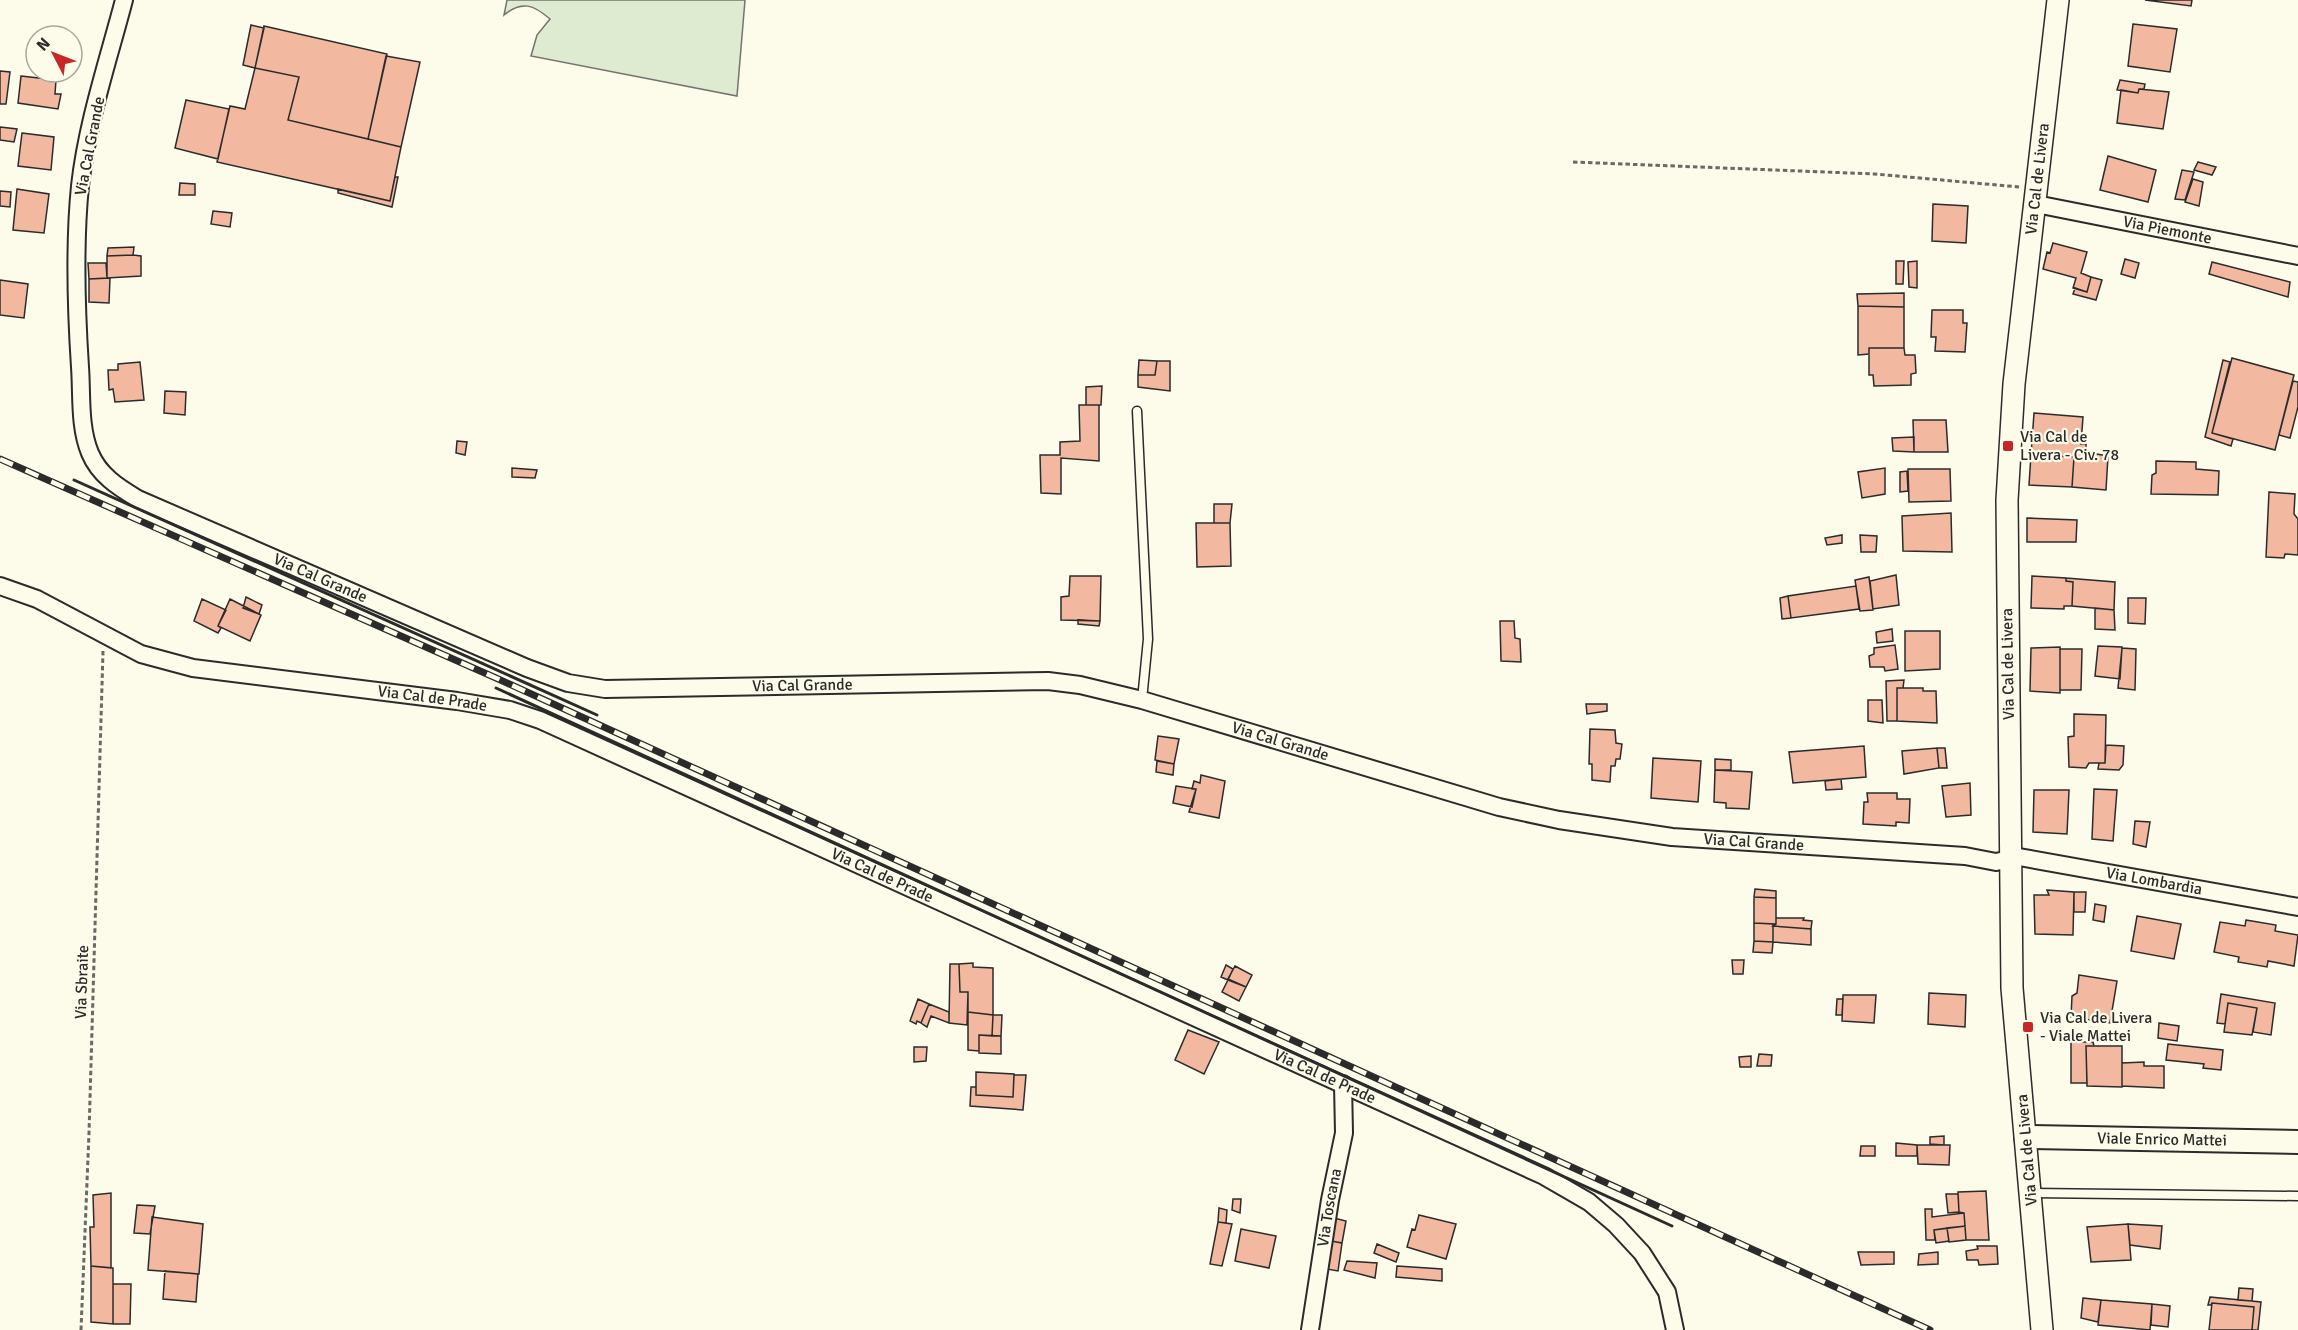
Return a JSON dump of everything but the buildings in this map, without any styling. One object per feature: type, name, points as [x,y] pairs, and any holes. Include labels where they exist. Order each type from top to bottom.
[{"type":"main road","name":"Viale Enrico Mattei","points":[[2026,1137],[2298,1142]]},
{"type":"street","name":"Via Cal Grande","points":[[124,0],[84,162],[75,257],[75,302],[83,419],[90,453],[104,475],[121,489],[149,503],[527,668],[568,683],[605,689],[1048,681],[1080,685],[1142,700],[1499,807],[1559,820],[1672,837],[1965,856],[1996,862],[2010,858]]},
{"type":"street","name":"Via Cal de Livera","points":[[2042,1330],[2012,988],[2007,500],[2030,196],[2058,0]]},
{"type":"street","name":"Via Piemonte","points":[[2030,196],[2298,256]]},
{"type":"street","name":"Via Cal de Prade","points":[[0,586],[37,599],[141,654],[193,668],[457,700],[525,715],[1544,1176],[1589,1202],[1616,1225],[1642,1253],[1667,1292],[1676,1330]]},
{"type":"street","name":"Via Lombardia","points":[[2010,858],[2031,859],[2298,907]]},
{"type":"street","name":"Via Toscana","points":[[1310,1330],[1330,1200],[1344,1133],[1343,1084]]},
{"type":"lane","points":[[1137,411],[1148,639],[1142,700]]},
{"type":"lane","points":[[2030,1193],[2298,1196]]},
{"type":"path","points":[[1573,162],[1875,174],[2030,196]]},
{"type":"path","name":"Via Sbraite","points":[[81,1330],[103,634]]},
{"type":"green space","points":[[507,0],[745,0],[737,96],[531,56],[537,35],[550,19],[539,10],[528,6],[517,7],[504,15]]},
{"type":"railway","points":[[0,459],[496,678],[1930,1330]]},
{"type":"wall","points":[[74,480],[597,715]]},
{"type":"wall","points":[[496,688],[1672,1226]]},
{"type":"place","name":"Via Cal de Livera - Civ. 78","points":[[2008,446]]},
{"type":"place","name":"Via Cal de Livera - Viale Mattei","points":[[2028,1027]]}]
